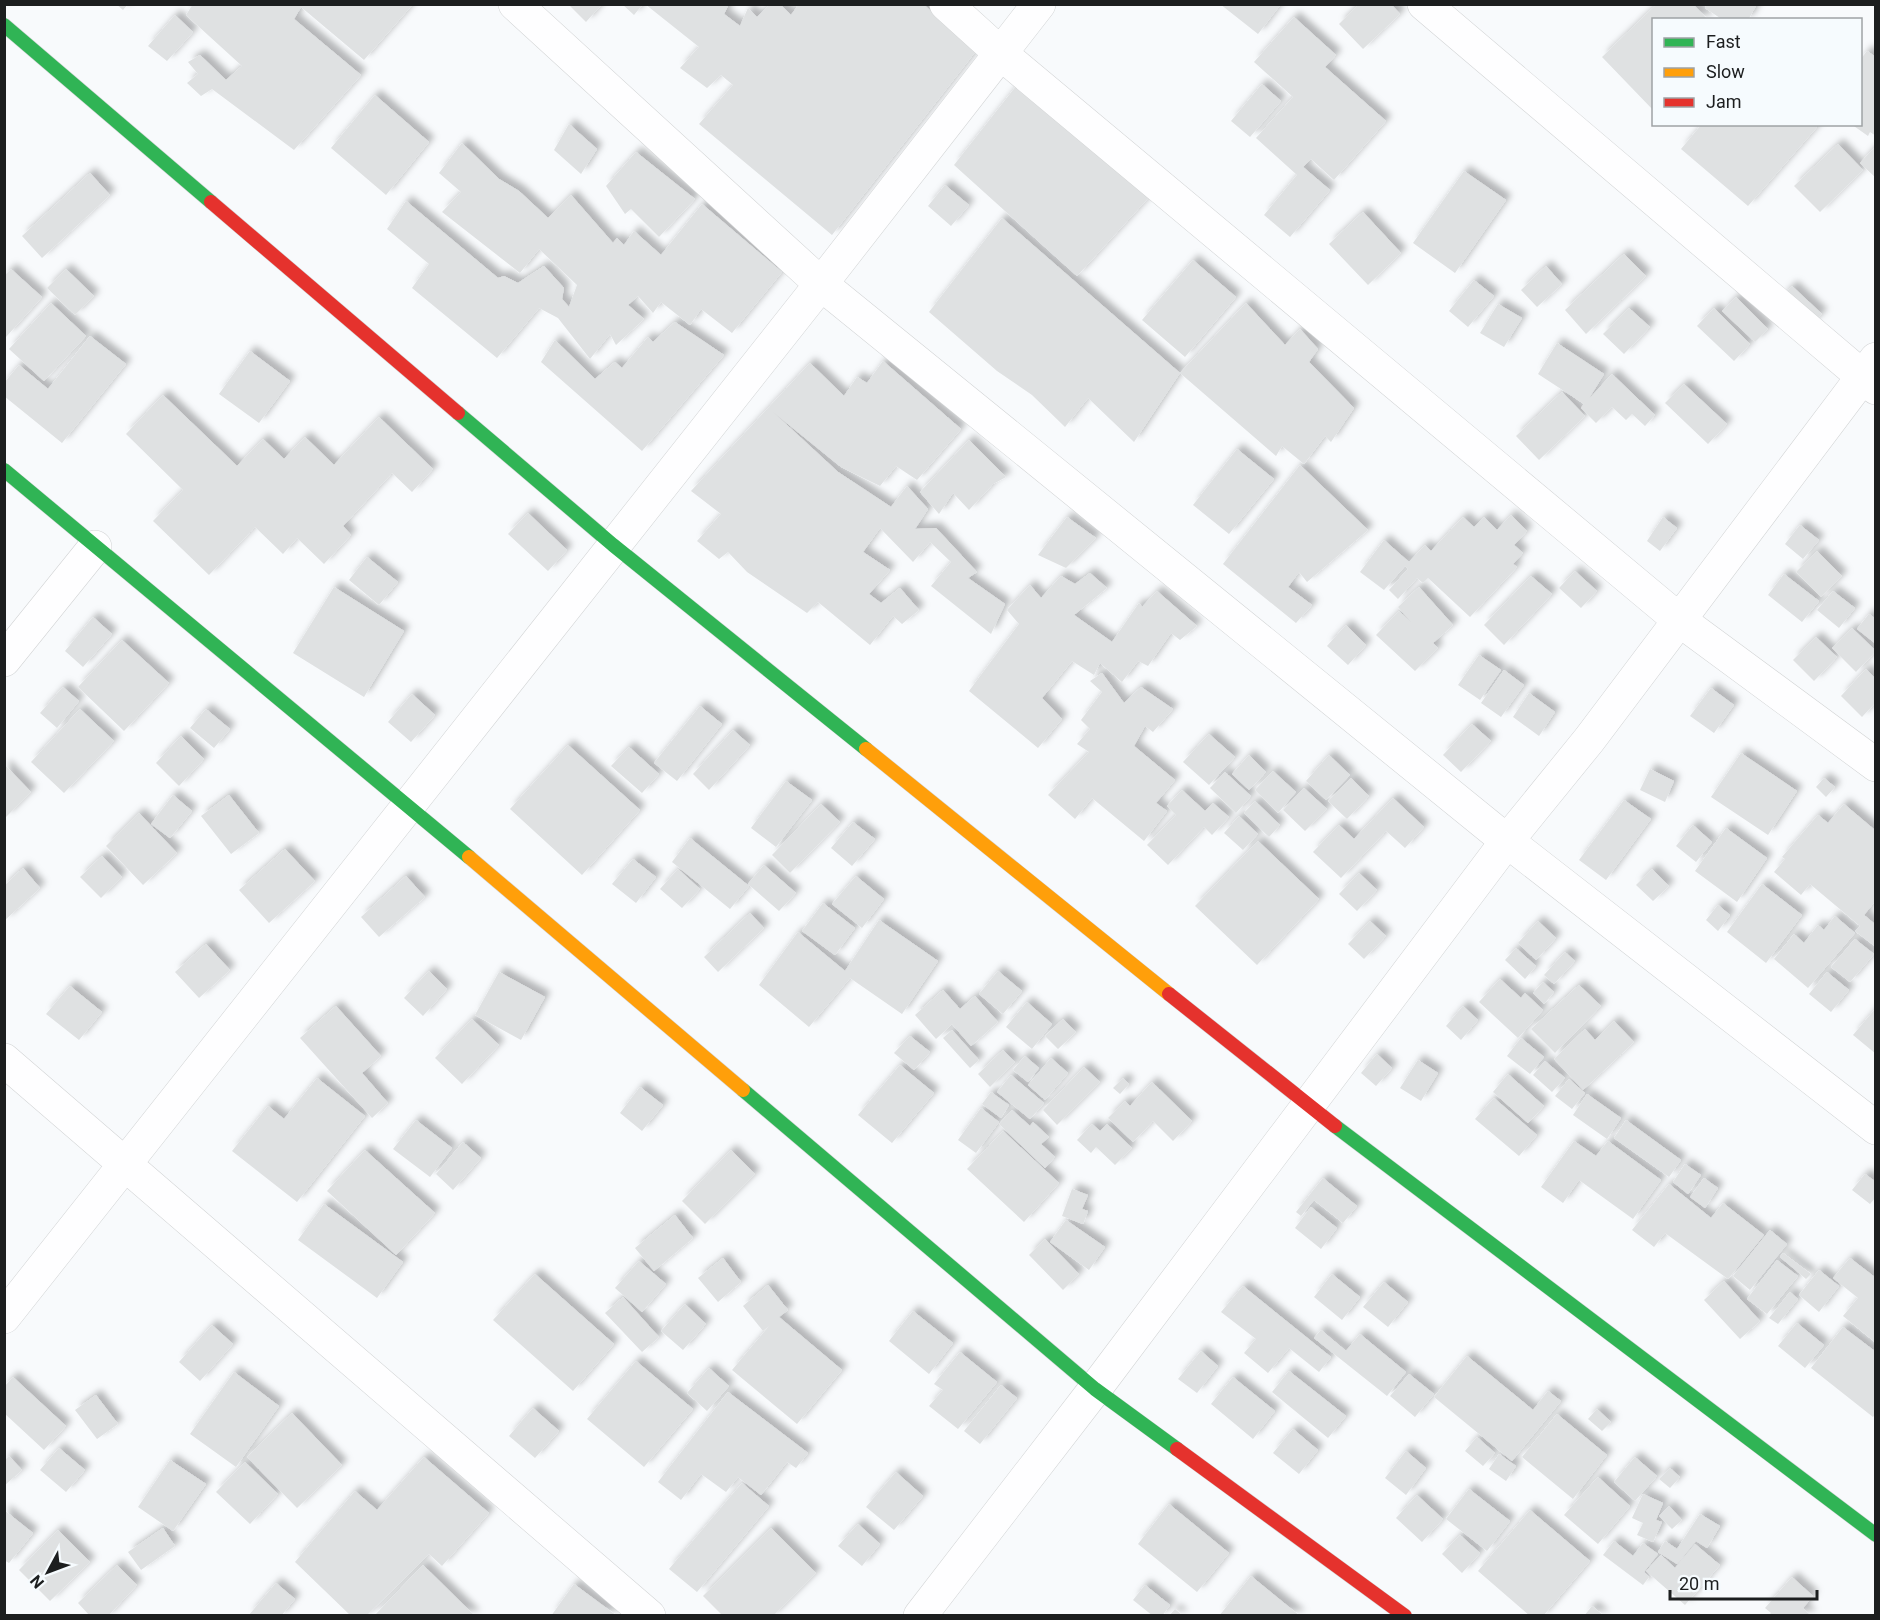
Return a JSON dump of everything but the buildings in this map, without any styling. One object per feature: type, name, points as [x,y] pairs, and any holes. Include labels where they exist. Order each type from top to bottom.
[{"type":"street","points":[[515,4],[821,284],[1507,841],[1875,1128]]},
{"type":"street","points":[[946,4],[999,52],[1678,619],[1875,765]]},
{"type":"street","points":[[4,1317],[410,807],[1038,4]]},
{"type":"street","points":[[920,1616],[1095,1389],[1507,841],[1589,740],[1678,619],[1871,375],[1424,4]]},
{"type":"street","points":[[4,25],[613,545],[1307,1105],[1875,1535]]},
{"type":"street","points":[[4,470],[410,807],[1095,1389],[1405,1616]]},
{"type":"street","points":[[4,660],[95,547]]},
{"type":"street","points":[[4,1060],[649,1616]]},
{"type":"traffic: fast","points":[[4,25],[211,202]]},
{"type":"traffic: fast","points":[[458,413],[613,545],[866,749]]},
{"type":"traffic: fast","points":[[4,470],[469,857]]},
{"type":"traffic: fast","points":[[743,1090],[1095,1389],[1177,1449]]},
{"type":"traffic: fast","points":[[1335,1126],[1876,1535]]},
{"type":"traffic: slow","points":[[866,749],[1169,994]]},
{"type":"traffic: slow","points":[[469,857],[743,1090]]},
{"type":"traffic: jam","points":[[211,202],[458,413]]},
{"type":"traffic: jam","points":[[1169,994],[1335,1126]]},
{"type":"traffic: jam","points":[[1177,1449],[1405,1616]]}]
